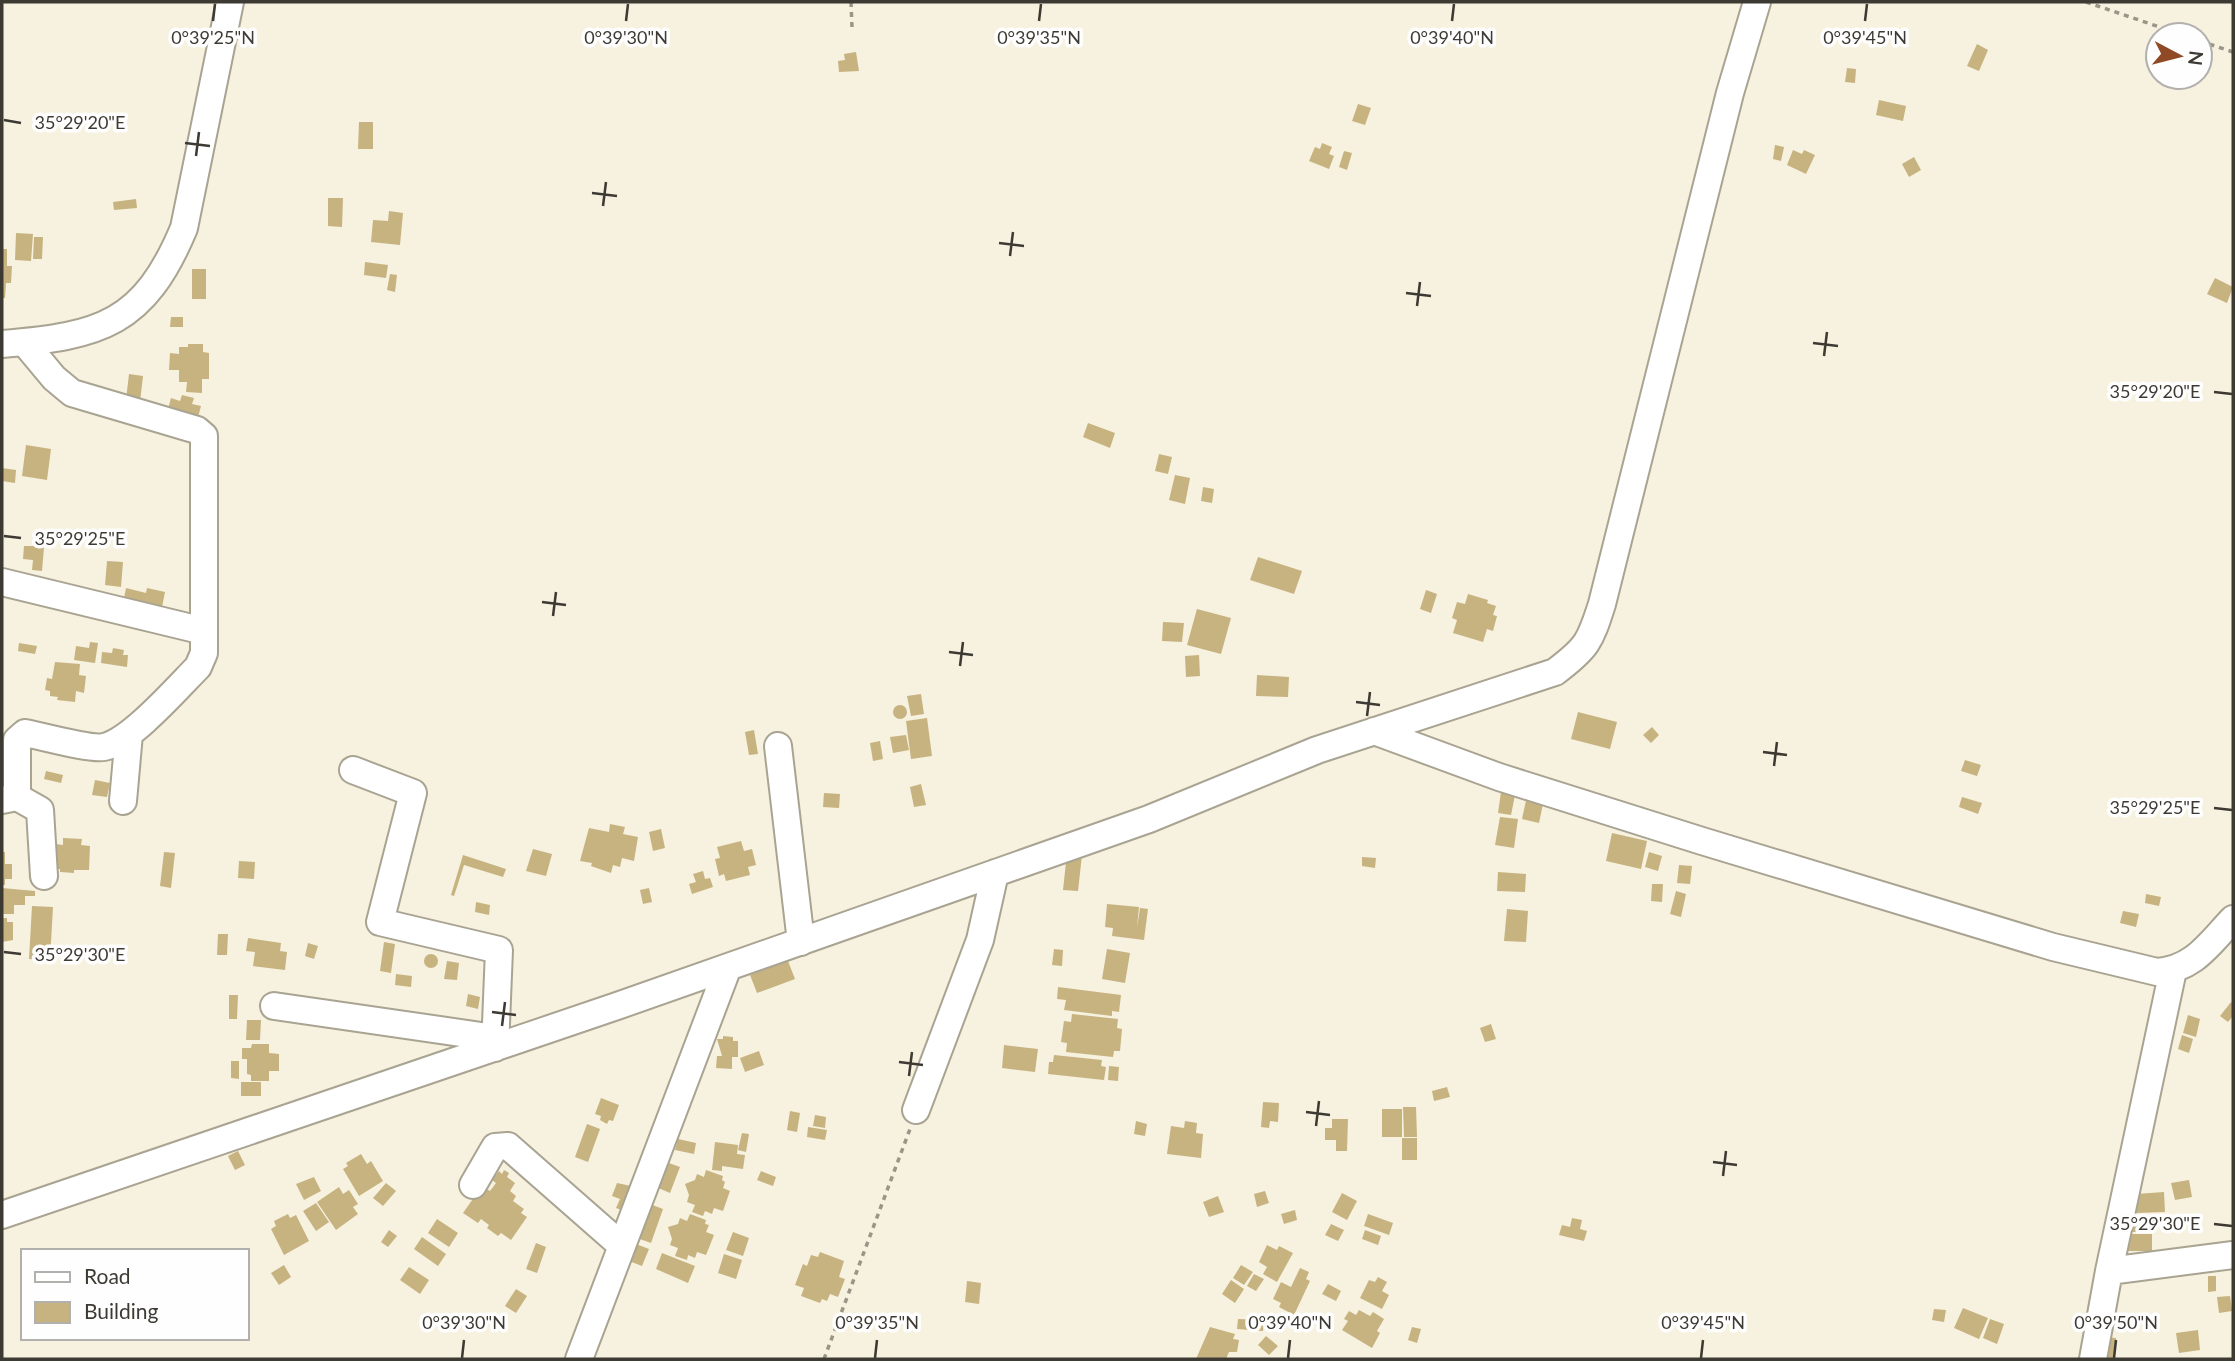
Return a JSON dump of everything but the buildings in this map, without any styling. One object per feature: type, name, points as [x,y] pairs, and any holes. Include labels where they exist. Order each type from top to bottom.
[{"type":"street","points":[[13,343],[101,328],[135,307],[153,288],[173,256],[184,228],[230,2]]},
{"type":"street","points":[[2,1216],[495,1043],[801,942],[1149,819],[1317,750],[1555,672],[1581,652],[1588,643],[1602,604],[1730,93],[1757,2]]},
{"type":"street","points":[[13,343],[72,393],[197,430],[204,436],[204,653],[198,667],[129,734],[102,748],[24,733],[17,740],[9,799],[40,810],[44,876]]},
{"type":"street","points":[[2,582],[204,631]]},
{"type":"street","points":[[1374,731],[1525,785],[2040,943],[2157,972],[2173,971],[2188,964],[2233,919]]},
{"type":"street","points":[[123,801],[129,734]]},
{"type":"street","points":[[778,746],[801,942]]},
{"type":"street","points":[[353,770],[413,793],[380,922],[499,950],[495,1043]]},
{"type":"street","points":[[916,1110],[980,940],[995,873]]},
{"type":"street","points":[[579,1359],[728,967]]},
{"type":"street","points":[[2093,1359],[2109,1271],[2173,971]]},
{"type":"street","points":[[274,1006],[495,1043]]},
{"type":"street","points":[[473,1185],[495,1147],[508,1146],[622,1246]]},
{"type":"street","points":[[2109,1271],[2233,1255]]},
{"type":"path","points":[[851,2],[852,27]]},
{"type":"path","points":[[2086,2],[2144,22]]},
{"type":"path","points":[[2214,46],[2233,52]]},
{"type":"path","points":[[824,1359],[916,1110]]}]
